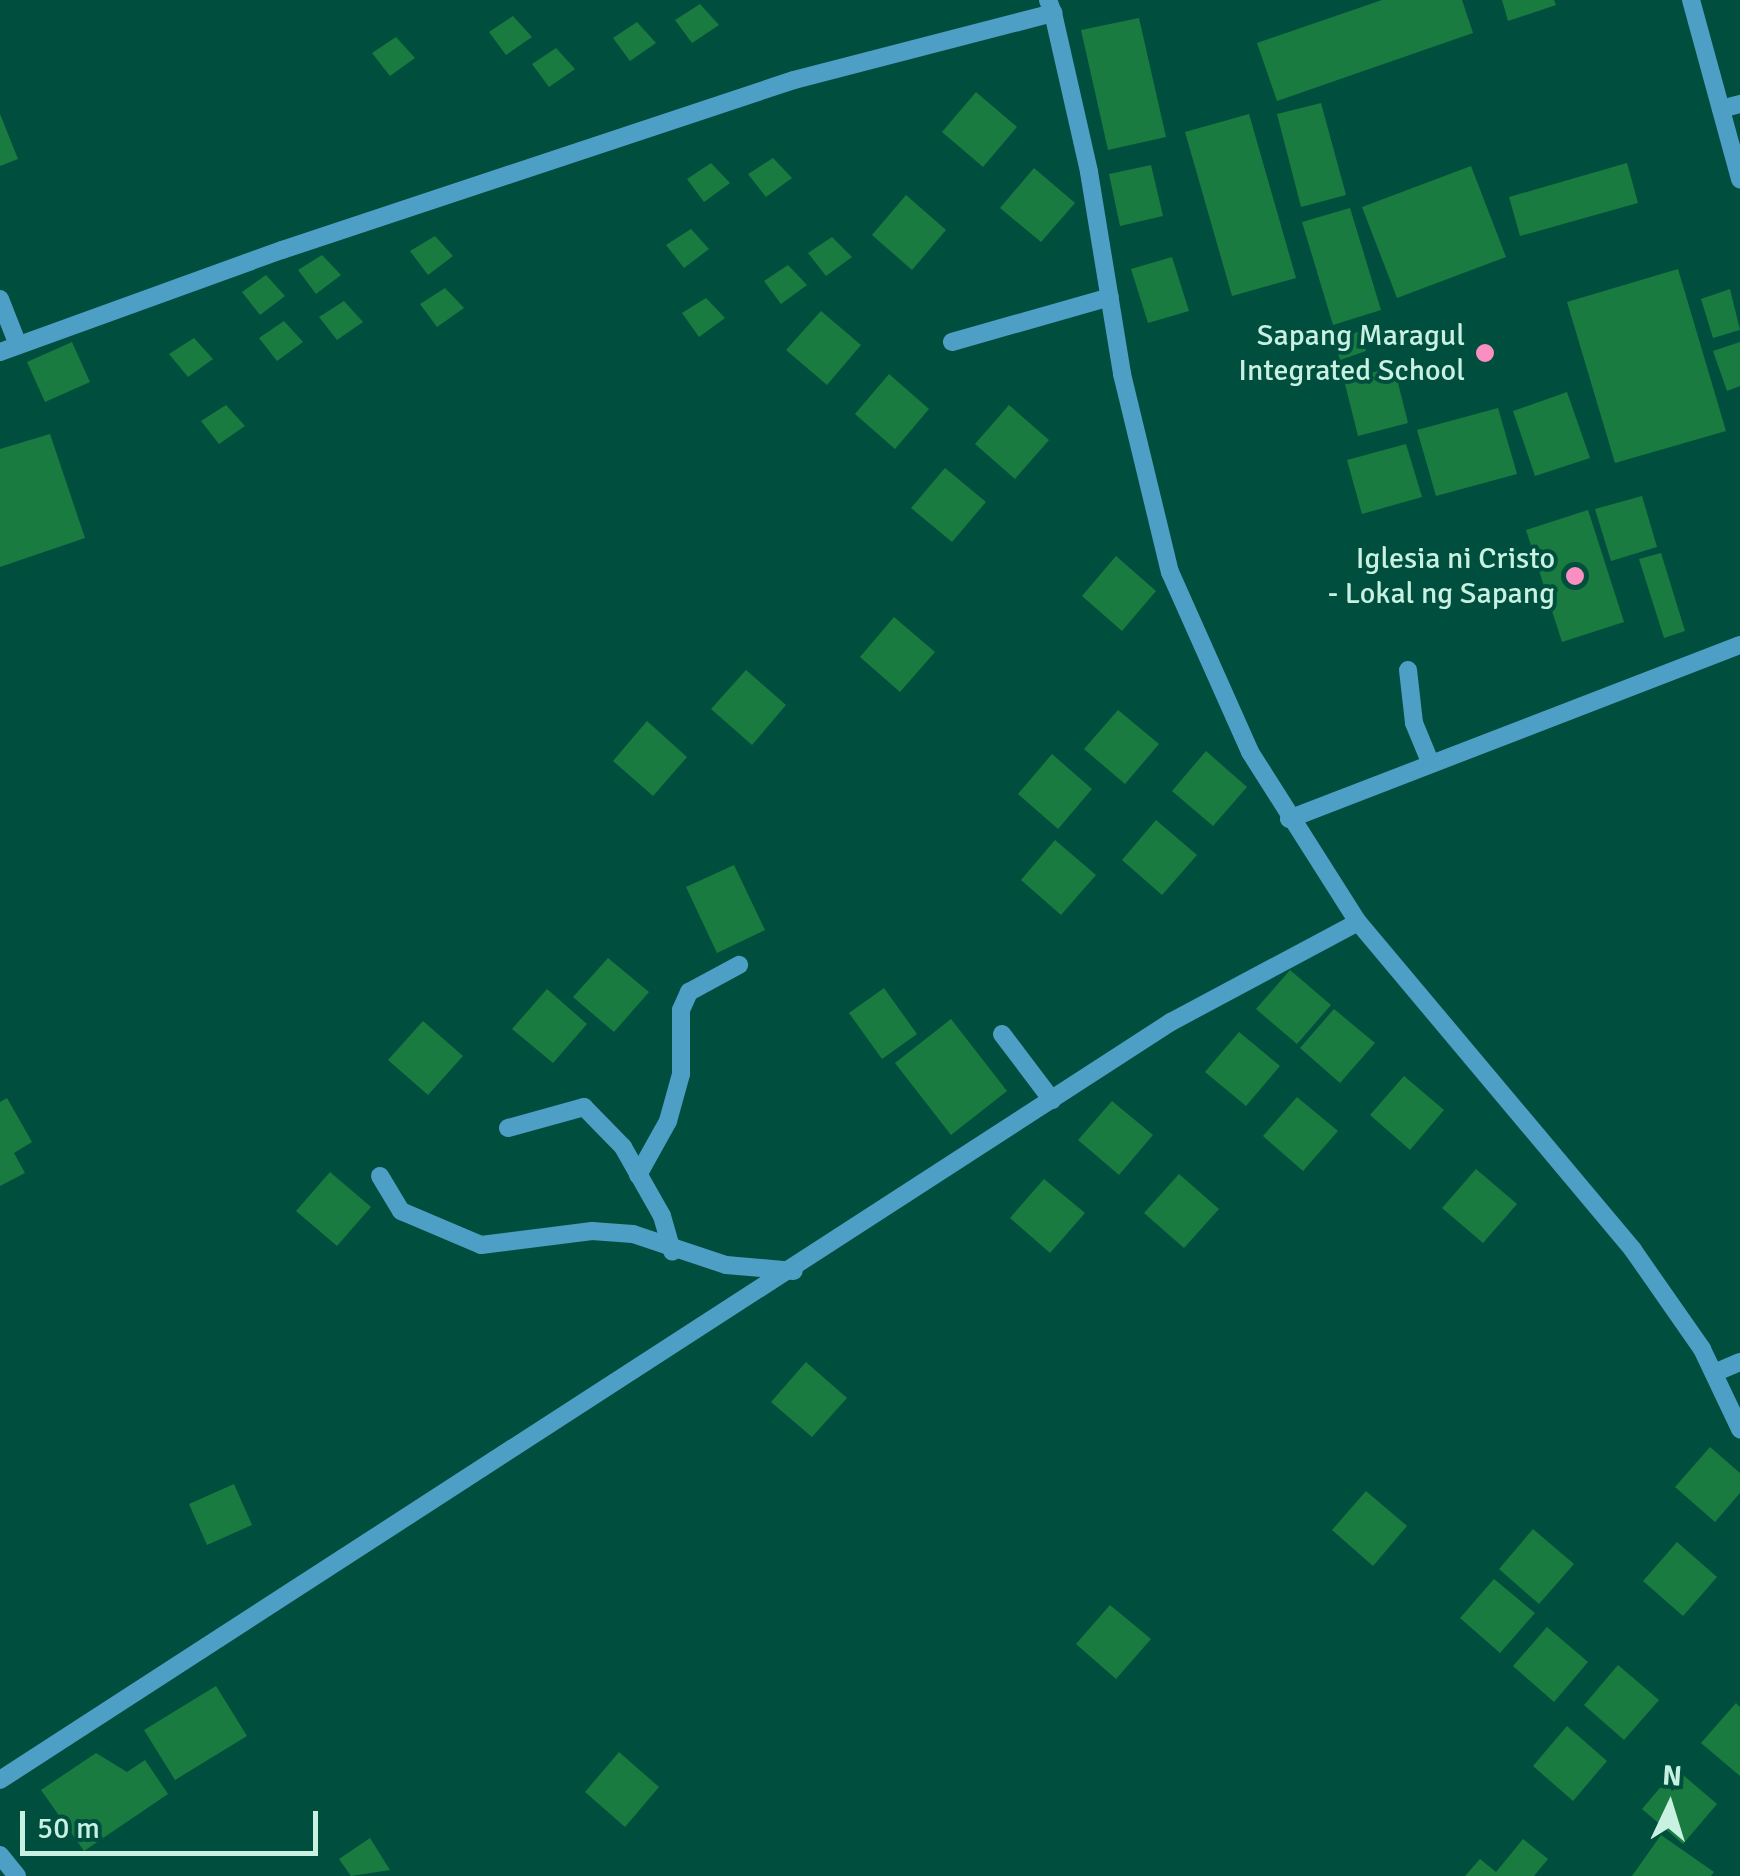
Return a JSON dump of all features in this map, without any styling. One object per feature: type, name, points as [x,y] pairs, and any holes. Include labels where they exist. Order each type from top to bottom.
[{"type":"street","points":[[1691,0],[1740,179]]},
{"type":"street","points":[[0,352],[775,86],[1050,6],[1170,572],[1250,752],[1289,819],[1358,922],[1633,1250],[1714,1373],[1740,1429]]},
{"type":"street","points":[[1721,109],[1740,104]]},
{"type":"street","points":[[952,342],[1110,297]]},
{"type":"street","points":[[0,299],[18,345]]},
{"type":"street","points":[[1289,819],[1740,645]]},
{"type":"street","points":[[1408,670],[1414,723],[1430,764]]},
{"type":"street","points":[[0,1780],[1172,1022],[1358,922]]},
{"type":"street","points":[[638,1174],[668,1121],[680,1074],[680,1010],[689,992],[739,965]]},
{"type":"street","points":[[1002,1034],[1052,1100]]},
{"type":"street","points":[[508,1128],[584,1107],[608,1126],[638,1174],[672,1252]]},
{"type":"street","points":[[380,1176],[401,1212],[480,1245],[592,1231],[633,1234],[672,1252],[794,1270]]},
{"type":"street","points":[[1714,1373],[1740,1362]]},
{"type":"street","points":[[0,1856],[17,1876]]},
{"type":"building","points":[[1382,0],[1462,0],[1473,33],[1277,101],[1257,43]]},
{"type":"building","points":[[1502,0],[1554,0],[1556,5],[1508,21]]},
{"type":"building","points":[[700,4],[719,25],[692,43],[675,20]]},
{"type":"building","points":[[513,16],[532,37],[506,55],[489,32]]},
{"type":"building","points":[[1139,18],[1166,137],[1108,150],[1081,30]]},
{"type":"building","points":[[637,22],[656,43],[630,61],[613,38]]},
{"type":"building","points":[[396,37],[415,58],[390,76],[372,53]]},
{"type":"building","points":[[556,48],[575,69],[549,87],[532,64]]},
{"type":"building","points":[[976,92],[1017,127],[983,167],[942,132]]},
{"type":"building","points":[[1321,103],[1346,195],[1301,207],[1277,114]]},
{"type":"building","points":[[0,114],[18,159],[0,166]]},
{"type":"building","points":[[1249,114],[1296,278],[1232,296],[1185,132]]},
{"type":"building","points":[[773,158],[792,178],[766,197],[748,174]]},
{"type":"building","points":[[711,163],[730,183],[704,202],[687,179]]},
{"type":"building","points":[[1627,163],[1638,203],[1520,236],[1509,197]]},
{"type":"building","points":[[1151,165],[1163,216],[1120,226],[1109,174]]},
{"type":"building","points":[[1471,166],[1506,257],[1397,298],[1362,207]]},
{"type":"building","points":[[1034,168],[1075,203],[1041,242],[1000,208]]},
{"type":"building","points":[[906,195],[946,230],[912,270],[872,235]]},
{"type":"building","points":[[1350,208],[1381,310],[1333,325],[1302,222]]},
{"type":"building","points":[[691,229],[709,249],[684,268],[666,245]]},
{"type":"building","points":[[435,236],[453,256],[428,275],[410,251]]},
{"type":"building","points":[[832,237],[852,257],[826,276],[808,253]]},
{"type":"building","points":[[322,255],[341,275],[316,294],[298,270]]},
{"type":"building","points":[[1172,257],[1189,311],[1148,323],[1131,269]]},
{"type":"building","points":[[788,265],[807,285],[781,304],[764,281]]},
{"type":"building","points":[[1678,269],[1726,431],[1615,463],[1567,302]]},
{"type":"building","points":[[266,275],[285,296],[260,315],[242,292]]},
{"type":"building","points":[[445,288],[464,308],[437,327],[420,304]]},
{"type":"building","points":[[1730,289],[1740,330],[1713,338],[1701,299]]},
{"type":"building","points":[[706,298],[725,318],[699,337],[682,313]]},
{"type":"building","points":[[344,301],[363,322],[337,340],[319,317]]},
{"type":"building","points":[[821,311],[861,345],[827,385],[786,350]]},
{"type":"building","points":[[284,321],[303,342],[277,361],[259,338]]},
{"type":"building","points":[[1360,331],[1366,351],[1340,360],[1334,340]]},
{"type":"building","points":[[194,338],[213,359],[188,377],[169,354]]},
{"type":"building","points":[[72,342],[90,382],[45,402],[27,362]]},
{"type":"building","points":[[1740,342],[1740,386],[1727,391],[1713,351]]},
{"type":"building","points":[[1394,367],[1408,423],[1358,436],[1344,380]]},
{"type":"building","points":[[889,374],[929,409],[895,449],[855,414]]},
{"type":"building","points":[[1567,392],[1590,458],[1535,476],[1513,411]]},
{"type":"building","points":[[226,405],[245,426],[219,444],[201,421]]},
{"type":"building","points":[[1009,405],[1049,440],[1015,479],[975,444]]},
{"type":"building","points":[[1498,408],[1517,474],[1436,496],[1417,430]]},
{"type":"building","points":[[50,434],[85,538],[0,567],[0,449]]},
{"type":"building","points":[[1406,444],[1422,497],[1362,514],[1347,460]]},
{"type":"building","points":[[945,468],[986,502],[952,542],[911,508]]},
{"type":"building","points":[[1642,496],[1657,547],[1611,561],[1595,509]]},
{"type":"building","name":"Iglesia ni Cristo - Lokal ng Sapang","points":[[1588,510],[1624,622],[1562,642],[1526,530]]},
{"type":"building","points":[[1661,553],[1685,631],[1664,638],[1639,559]]},
{"type":"building","points":[[1116,556],[1156,591],[1122,631],[1082,596]]},
{"type":"building","points":[[894,617],[935,652],[900,692],[860,657]]},
{"type":"building","points":[[746,670],[786,705],[752,745],[711,709]]},
{"type":"building","points":[[1118,710],[1159,744],[1125,784],[1084,749]]},
{"type":"building","points":[[647,721],[687,757],[653,796],[613,761]]},
{"type":"building","points":[[1206,751],[1247,787],[1213,826],[1172,791]]},
{"type":"building","points":[[1052,754],[1092,789],[1058,829],[1018,794]]},
{"type":"building","points":[[1156,820],[1197,855],[1162,895],[1122,860]]},
{"type":"building","points":[[1055,840],[1096,875],[1061,915],[1021,880]]},
{"type":"building","points":[[734,865],[765,930],[717,953],[686,887]]},
{"type":"building","points":[[608,958],[649,992],[614,1032],[573,997]]},
{"type":"building","points":[[1290,970],[1331,1005],[1297,1044],[1256,1009]]},
{"type":"building","points":[[884,988],[917,1034],[882,1059],[849,1013]]},
{"type":"building","points":[[547,989],[587,1024],[553,1063],[512,1029]]},
{"type":"building","points":[[1334,1009],[1375,1043],[1340,1083],[1300,1048]]},
{"type":"building","points":[[951,1019],[1007,1091],[951,1135],[895,1063]]},
{"type":"building","points":[[423,1021],[463,1056],[428,1095],[388,1060]]},
{"type":"building","points":[[1239,1032],[1280,1066],[1246,1106],[1205,1072]]},
{"type":"building","points":[[1404,1076],[1444,1110],[1410,1150],[1370,1115]]},
{"type":"building","points":[[1297,1097],[1338,1131],[1303,1171],[1263,1136]]},
{"type":"building","points":[[7,1098],[32,1142],[14,1153],[25,1173],[0,1186],[0,1102]]},
{"type":"building","points":[[1112,1101],[1153,1135],[1119,1175],[1078,1140]]},
{"type":"building","points":[[1476,1169],[1517,1204],[1483,1243],[1442,1208]]},
{"type":"building","points":[[330,1172],[371,1207],[337,1246],[296,1211]]},
{"type":"building","points":[[1179,1174],[1219,1209],[1184,1248],[1144,1213]]},
{"type":"building","points":[[1044,1179],[1085,1213],[1050,1253],[1010,1218]]},
{"type":"building","points":[[806,1362],[847,1398],[812,1437],[771,1402]]},
{"type":"building","points":[[1710,1447],[1740,1473],[1740,1493],[1715,1522],[1675,1487]]},
{"type":"building","points":[[234,1484],[252,1525],[207,1545],[189,1504]]},
{"type":"building","points":[[1366,1491],[1407,1526],[1373,1566],[1332,1530]]},
{"type":"building","points":[[1533,1529],[1574,1564],[1539,1604],[1499,1569]]},
{"type":"building","points":[[1677,1542],[1717,1577],[1683,1616],[1643,1581]]},
{"type":"building","points":[[1494,1579],[1535,1613],[1500,1653],[1460,1618]]},
{"type":"building","points":[[1110,1605],[1151,1639],[1116,1679],[1076,1644]]},
{"type":"building","points":[[1547,1627],[1588,1662],[1554,1702],[1513,1666]]},
{"type":"building","points":[[1618,1665],[1659,1700],[1624,1740],[1584,1705]]},
{"type":"building","points":[[216,1686],[247,1736],[175,1780],[144,1730]]},
{"type":"building","points":[[1736,1703],[1740,1707],[1740,1776],[1701,1743]]},
{"type":"building","points":[[1567,1726],[1607,1761],[1573,1801],[1533,1766]]},
{"type":"building","points":[[619,1752],[659,1787],[625,1827],[585,1792]]},
{"type":"building","points":[[96,1753],[127,1772],[145,1760],[168,1794],[84,1851],[41,1790]]},
{"type":"building","points":[[1676,1769],[1717,1804],[1683,1844],[1642,1809]]},
{"type":"building","points":[[1661,1835],[1714,1872],[1711,1876],[1632,1876]]},
{"type":"building","points":[[370,1838],[390,1870],[351,1876],[339,1859]]},
{"type":"building","points":[[1523,1839],[1548,1859],[1534,1876],[1465,1876],[1480,1859],[1496,1872]]},
{"type":"place","name":"Sapang Maragul Integrated School","points":[[1485,353]]},
{"type":"place","name":"Iglesia ni Cristo - Lokal ng Sapang","points":[[1575,576]]}]
